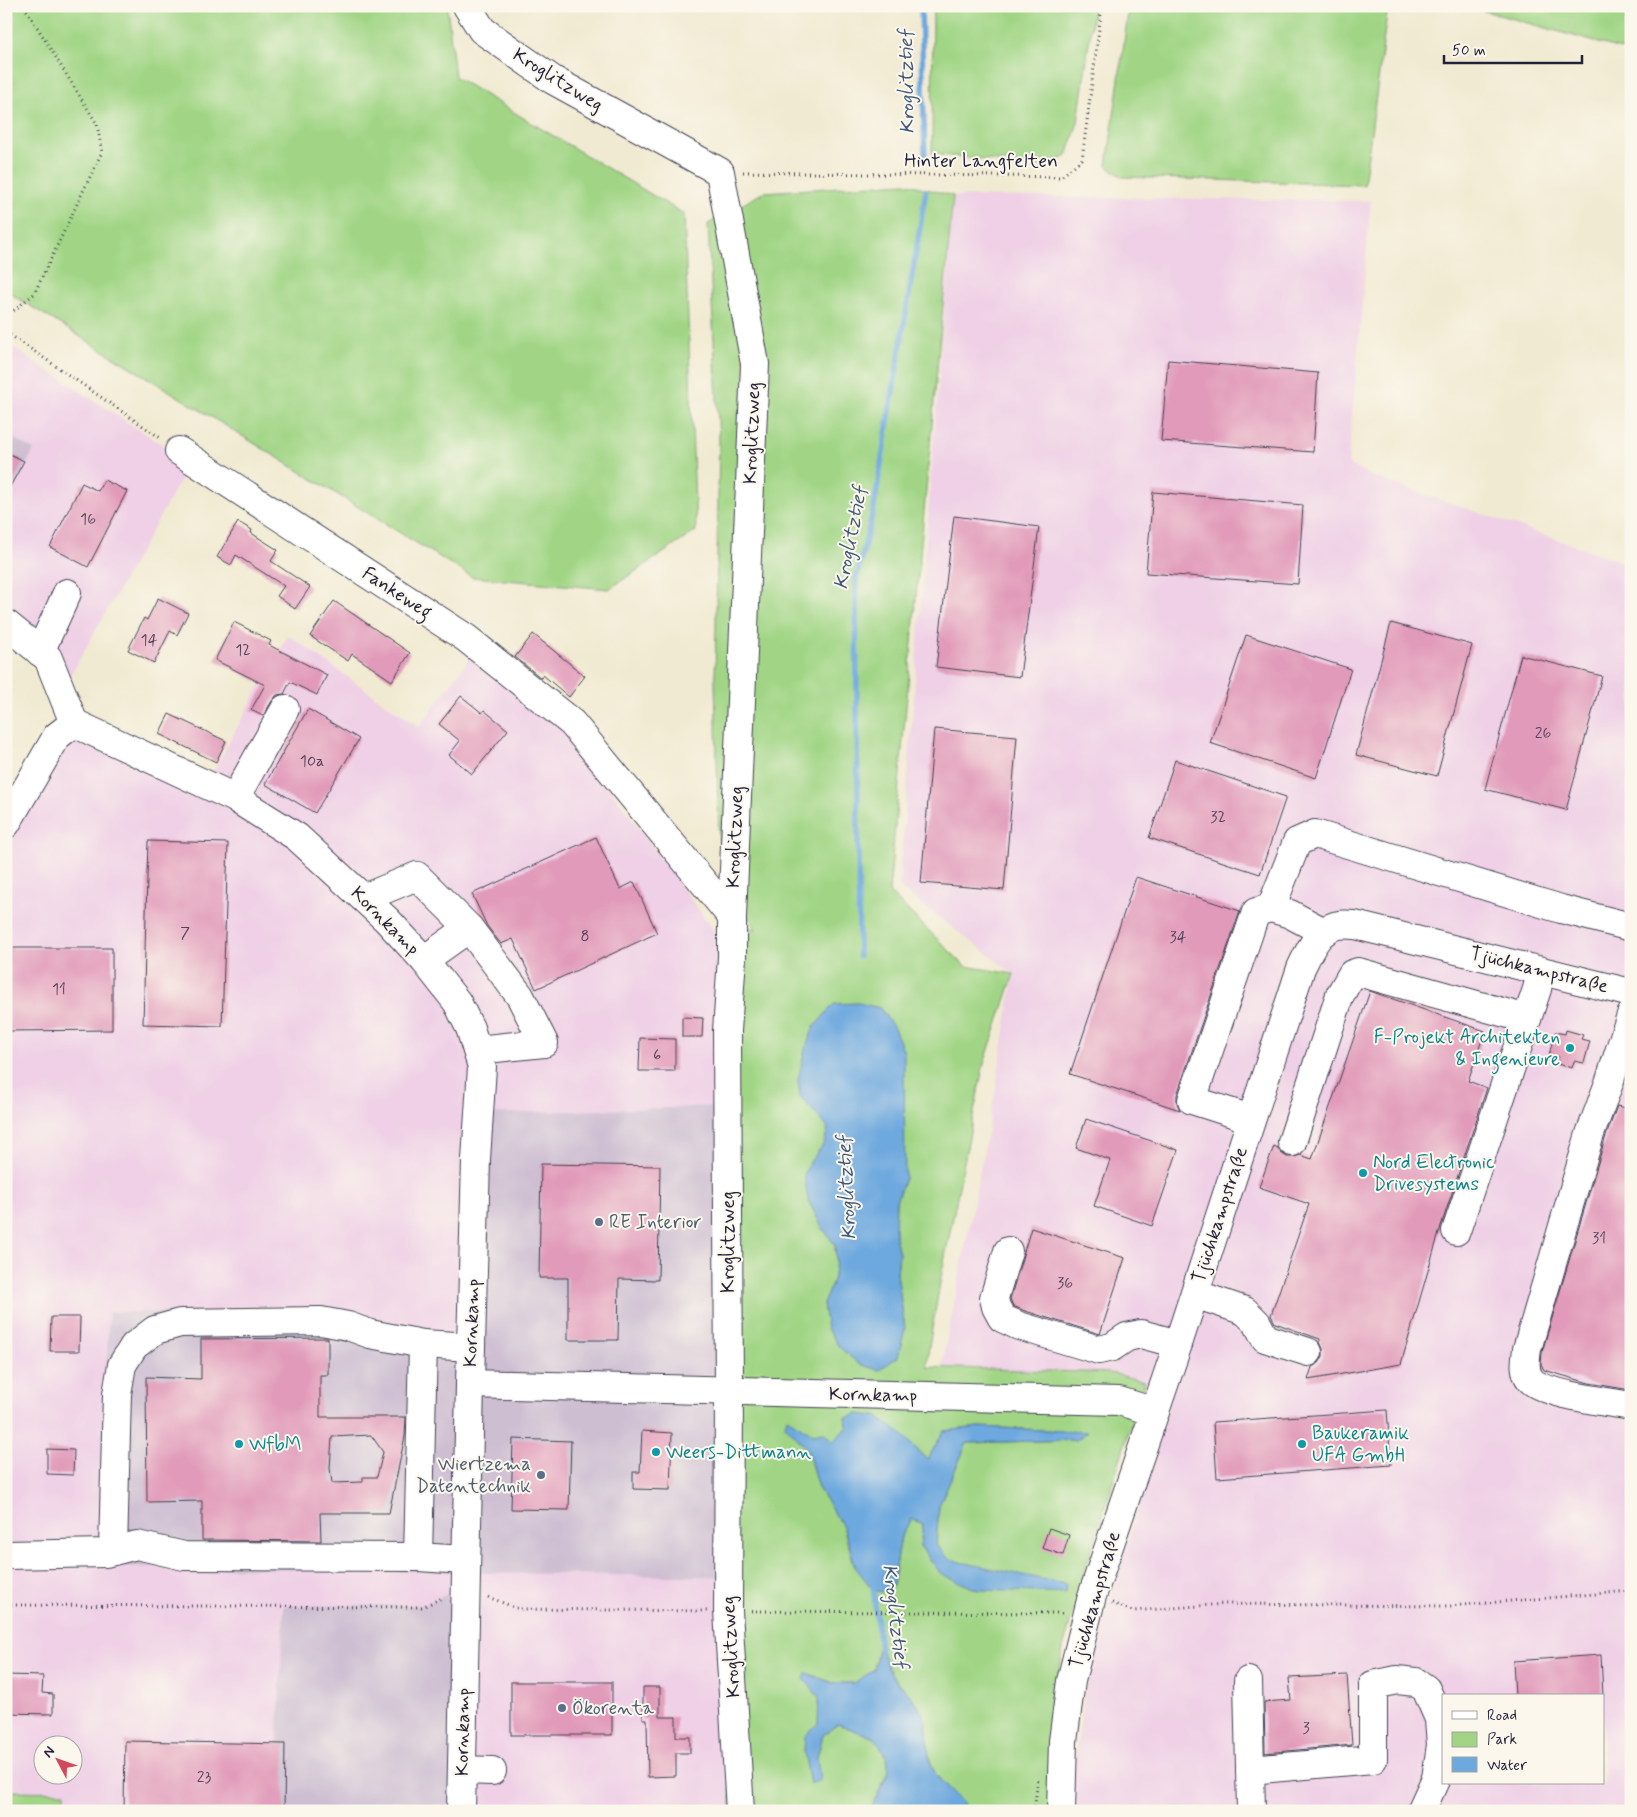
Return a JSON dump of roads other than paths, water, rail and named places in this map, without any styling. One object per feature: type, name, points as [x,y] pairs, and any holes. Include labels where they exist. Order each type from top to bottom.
[{"type":"street","name":"Kroglitzweg","points":[[467,6],[482,30],[553,80],[720,172],[755,364],[732,917],[732,957],[727,1031],[728,1611],[740,1811]]},
{"type":"street","name":"Fankeweg","points":[[179,451],[466,638],[572,723],[732,917]]},
{"type":"street","points":[[40,652],[67,593]]},
{"type":"street","points":[[6,624],[48,658],[74,723],[57,736],[6,824]]},
{"type":"street","points":[[235,798],[285,709]]},
{"type":"street","name":"Kornkamp","points":[[74,723],[235,798],[297,837],[388,920],[458,1002],[470,1028],[482,1067],[476,1159],[465,1560],[461,1811]]},
{"type":"street","points":[[1271,908],[1297,842],[1315,834],[1561,909],[1631,927]]},
{"type":"street","points":[[364,898],[416,876],[468,928],[520,996],[544,1043],[477,1050]]},
{"type":"street","points":[[1251,1119],[1192,1100],[1256,912],[1271,908],[1290,914],[1324,932]]},
{"type":"street","name":"Tjüchkampstraße","points":[[1061,1811],[1063,1741],[1071,1681],[1092,1596],[1195,1294],[1301,968],[1311,946],[1324,932],[1338,925],[1355,925],[1631,993]]},
{"type":"street","points":[[424,960],[468,928]]},
{"type":"street","points":[[1456,1232],[1537,989],[1541,971]]},
{"type":"street","points":[[1292,1142],[1340,995],[1352,974],[1358,972],[1527,1019]]},
{"type":"street","points":[[1631,1015],[1610,1083],[1585,1153],[1526,1349],[1525,1370],[1530,1380],[1546,1390],[1631,1406]]},
{"type":"street","points":[[1008,1251],[994,1298],[1002,1318],[1019,1326],[1099,1350],[1112,1347],[1127,1337],[1141,1334],[1178,1344]]},
{"type":"street","points":[[1195,1294],[1245,1311],[1257,1323],[1265,1338],[1308,1352]]},
{"type":"street","points":[[113,1551],[117,1394],[122,1365],[134,1346],[155,1330],[180,1323],[321,1321],[348,1326],[370,1334],[423,1344],[471,1347]]},
{"type":"street","points":[[418,1557],[423,1344]]},
{"type":"street","name":"Kornkamp","points":[[470,1384],[1119,1401],[1155,1412]]},
{"type":"street","points":[[6,1555],[106,1553],[138,1545],[184,1556],[418,1557],[465,1560]]},
{"type":"street","points":[[1250,1770],[1373,1759],[1372,1685],[1397,1680],[1416,1682],[1426,1689],[1439,1719],[1442,1745],[1436,1778],[1421,1811]]},
{"type":"street","points":[[1248,1681],[1251,1811]]},
{"type":"street","points":[[462,1770],[492,1771]]},
{"type":"water","points":[[859,1003],[880,1008],[894,1028],[904,1052],[905,1179],[896,1201],[895,1236],[899,1254],[897,1273],[905,1329],[898,1357],[879,1370],[860,1365],[840,1348],[827,1329],[823,1304],[833,1281],[836,1262],[835,1245],[822,1227],[808,1200],[804,1174],[810,1162],[824,1144],[828,1128],[800,1096],[798,1080],[805,1049],[814,1027],[834,1004]]},
{"type":"water","points":[[858,1414],[876,1416],[903,1435],[927,1460],[944,1431],[979,1427],[1088,1432],[1076,1440],[967,1443],[939,1506],[936,1544],[948,1558],[1066,1584],[1065,1593],[978,1590],[941,1574],[920,1546],[923,1525],[912,1519],[901,1536],[893,1586],[883,1592],[874,1591],[856,1568],[843,1526],[818,1488],[807,1449],[785,1425],[787,1418],[813,1434],[823,1432],[833,1441],[848,1427],[845,1418]]},
{"type":"water","points":[[879,1643],[890,1672],[919,1706],[925,1721],[930,1761],[935,1773],[961,1801],[967,1811],[872,1811],[874,1802],[889,1771],[887,1758],[875,1738],[838,1724],[823,1735],[817,1757],[820,1780],[810,1784],[804,1752],[805,1736],[818,1723],[819,1697],[804,1679],[806,1673],[833,1683],[854,1683],[874,1670]]},
{"type":"waterway","name":"Kroglitztief","points":[[921,6],[925,158]]},
{"type":"waterway","name":"Kroglitztief","points":[[859,956],[856,580],[874,507],[926,191]]},
{"type":"waterway","name":"Kroglitztief","points":[[873,1586],[880,1649]]},
{"type":"place","name":"F-Projekt Architekten & Ingenieure","points":[[1570,1048]]},
{"type":"place","name":"Nord Electronic Drivesystems","points":[[1363,1173]]},
{"type":"place","name":"RE Interior","points":[[599,1222]]},
{"type":"place","name":"WfbM","points":[[239,1444]]},
{"type":"place","name":"Baukeramik UFA GmbH","points":[[1302,1444]]},
{"type":"place","name":"Weers-Dittmann","points":[[656,1452]]},
{"type":"place","name":"Wiertzema Datentechnik","points":[[541,1475]]},
{"type":"place","name":"Ökorenta","points":[[562,1708]]}]
